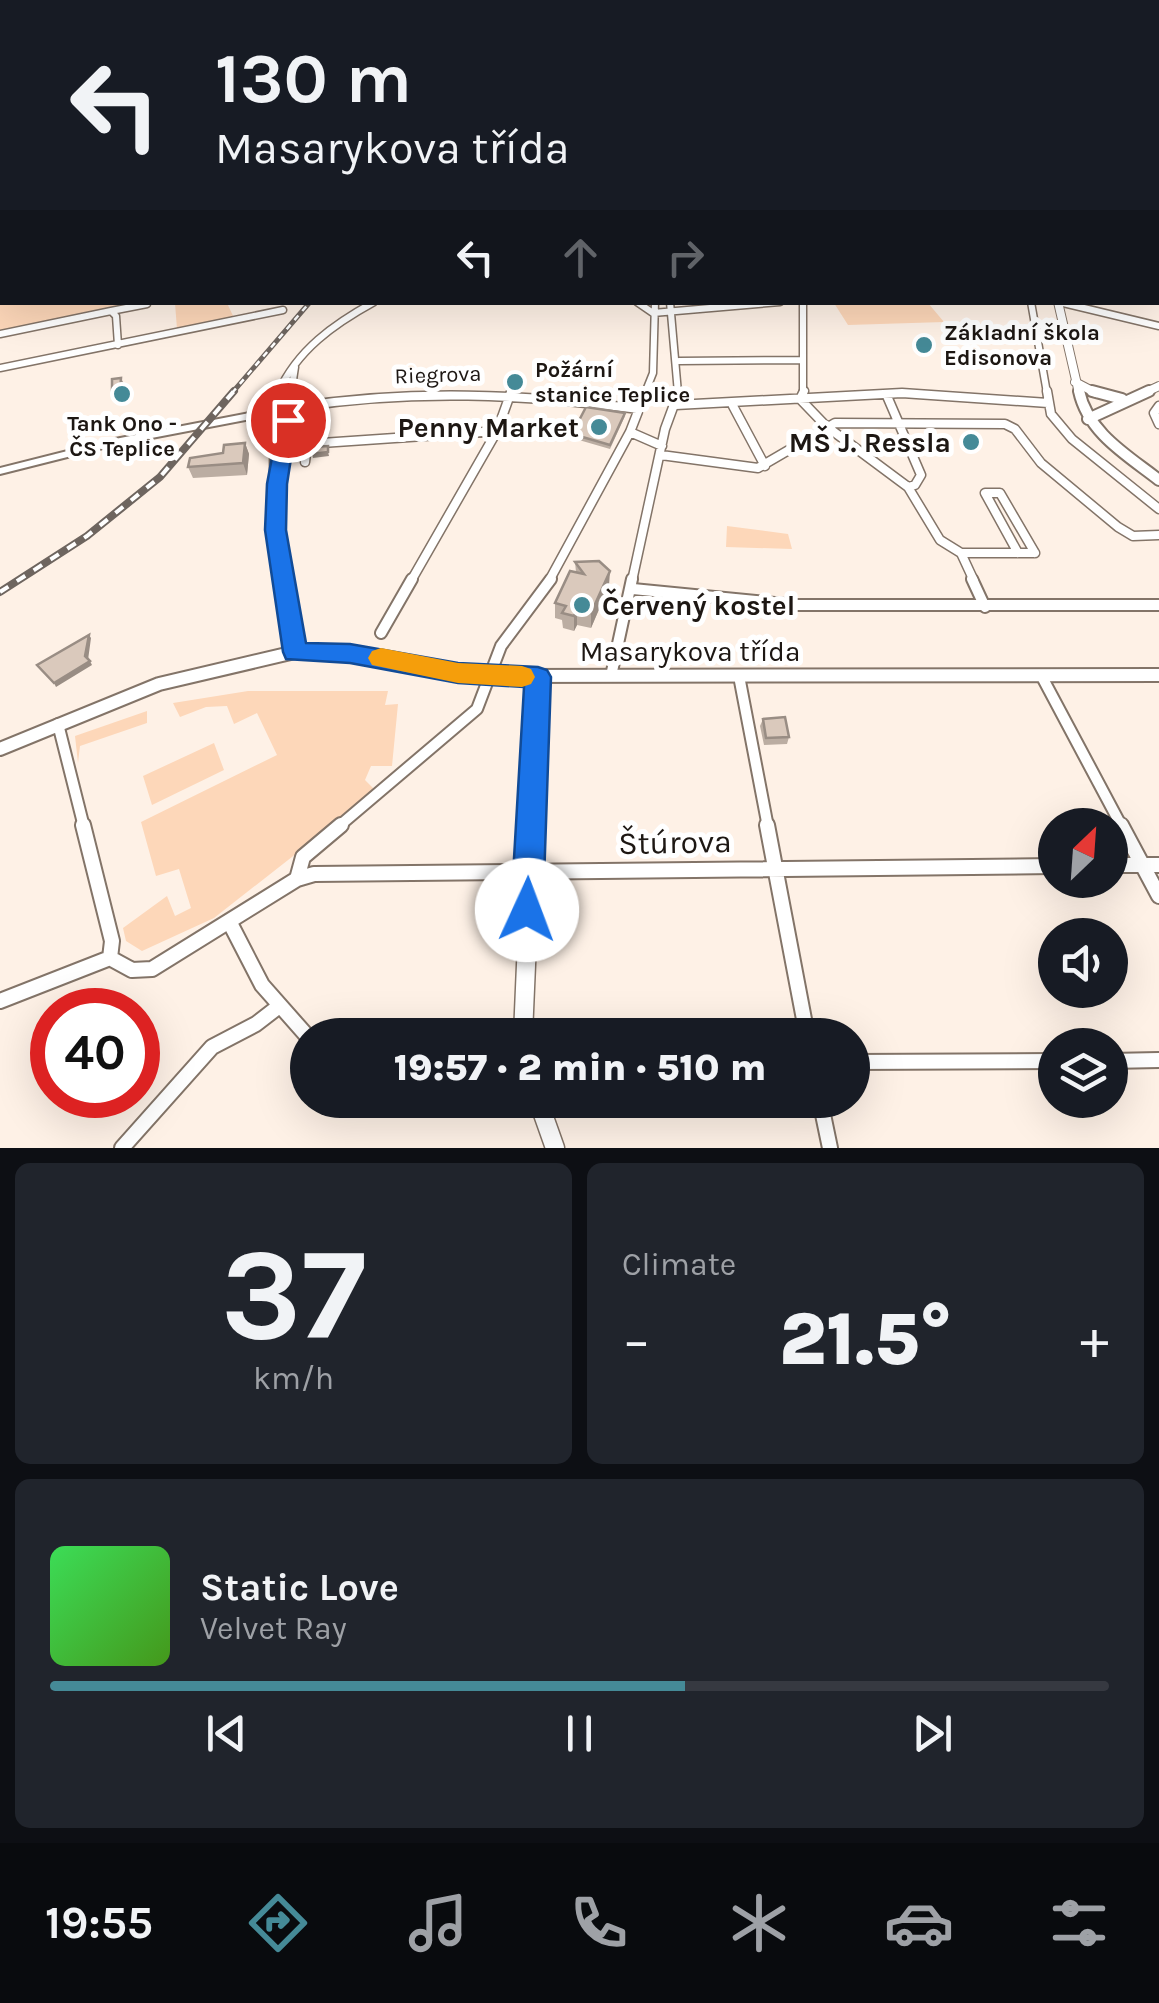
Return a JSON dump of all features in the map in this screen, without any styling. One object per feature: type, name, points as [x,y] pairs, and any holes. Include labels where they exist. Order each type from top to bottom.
[{"type":"main road","points":[[0,471],[294,408],[277,484]]},
{"type":"main road","points":[[273,412],[276,530],[295,652]]},
{"type":"main road","points":[[226,420],[266,423],[276,456]]},
{"type":"main road","name":"Masarykova třída","points":[[295,652],[350,654],[488,676],[1159,675]]},
{"type":"street","points":[[0,334],[142,305]]},
{"type":"street","points":[[273,412],[284,377],[298,360],[330,328],[369,305]]},
{"type":"street","points":[[642,305],[653,312],[748,305]]},
{"type":"street","points":[[0,1001],[110,958],[132,970],[152,969],[230,924],[297,879],[303,857],[477,709],[501,646],[552,577],[630,432],[653,373],[654,305]]},
{"type":"street","points":[[611,676],[661,450],[676,405],[678,361],[671,305]]},
{"type":"street","points":[[803,305],[800,399],[826,426],[908,487],[940,540],[961,553],[1018,553],[1035,553],[1000,493],[985,493],[1018,553]]},
{"type":"street","points":[[1032,305],[1048,403],[1059,426],[1159,509]]},
{"type":"street","points":[[1060,305],[1075,382],[1088,418],[1107,440],[1159,480]]},
{"type":"street","points":[[1072,305],[1159,326]]},
{"type":"street","points":[[0,368],[283,310]]},
{"type":"street","points":[[111,311],[116,316],[118,345]]},
{"type":"street","points":[[294,408],[290,385],[298,360]]},
{"type":"street","points":[[678,361],[803,360]]},
{"type":"street","points":[[1075,382],[1100,395],[1126,399]]},
{"type":"street","points":[[1088,418],[1159,386]]},
{"type":"street","points":[[380,632],[497,431],[511,392]]},
{"type":"street","name":"Riegrova","points":[[294,408],[402,394],[511,392],[639,409]]},
{"type":"street","points":[[676,405],[733,406],[887,396],[1002,397],[1048,403]]},
{"type":"street","points":[[887,396],[920,475],[915,485],[908,487]]},
{"type":"street","points":[[733,406],[765,466]]},
{"type":"street","points":[[1159,406],[1154,413],[1159,424]]},
{"type":"street","points":[[630,432],[661,450],[765,466],[826,426],[997,423],[1015,429],[1041,464],[1118,527],[1133,536],[1159,535]]},
{"type":"street","points":[[305,462],[306,444],[497,431]]},
{"type":"street","points":[[961,553],[985,606]]},
{"type":"street","points":[[633,589],[796,605],[1159,605]]},
{"type":"street","name":"Masarykova třída","points":[[0,749],[159,684],[295,652]]},
{"type":"street","points":[[1040,675],[1159,896]]},
{"type":"street","points":[[739,676],[804,1018]]},
{"type":"street","points":[[524,1018],[538,677]]},
{"type":"street","points":[[58,724],[112,941],[110,958]]},
{"type":"street","points":[[1128,865],[1159,864]]},
{"type":"street","name":"Štúrova","points":[[297,879],[314,874],[1038,866]]},
{"type":"street","points":[[230,924],[238,945],[290,1019]]},
{"type":"street","points":[[122,1148],[212,1047],[256,1024],[278,1007]]},
{"type":"street","points":[[1128,1060],[1159,1060]]},
{"type":"street","points":[[870,1062],[1038,1061]]},
{"type":"street","points":[[544,1118],[555,1148]]},
{"type":"street","points":[[824,1118],[830,1148]]},
{"type":"shaded area","points":[[0,305],[120,305],[120,307],[0,333]]},
{"type":"shaded area","points":[[175,305],[228,305],[234,318],[177,329]]},
{"type":"shaded area","points":[[835,305],[930,305],[944,322],[848,325]]},
{"type":"shaded area","points":[[727,526],[788,534],[792,549],[726,547]]},
{"type":"shaded area","points":[[248,691],[388,691],[385,705],[398,704],[392,766],[371,766],[365,780],[376,791],[214,918],[142,951],[126,941],[123,928],[167,896],[175,916],[191,908],[179,869],[156,876],[141,822],[277,755],[257,713],[234,724],[227,706],[206,707],[180,717],[173,703]]},
{"type":"shaded area","points":[[147,711],[147,723],[80,746],[78,763],[75,736]]},
{"type":"shaded area","points":[[214,743],[224,770],[152,805],[143,776]]},
{"type":"building","points":[[121,378],[120,390],[112,392],[112,379]]},
{"type":"building","name":"Penny Market","points":[[586,407],[625,413],[610,445],[572,434]]},
{"type":"building","points":[[245,443],[243,463],[188,467],[190,458],[223,453],[224,445]]},
{"type":"building","points":[[328,446],[328,452],[312,454],[313,447]]},
{"type":"building","name":"Červený kostel","points":[[599,561],[610,571],[591,613],[562,613],[566,606],[555,603],[570,571],[584,574],[575,562]]},
{"type":"building","points":[[89,635],[85,656],[90,661],[54,683],[37,665]]},
{"type":"building","points":[[785,717],[789,737],[766,738],[763,719]]},
{"type":"railway","points":[[232,393],[307,305]]},
{"type":"railway","points":[[0,592],[87,536],[160,477],[234,391]]},
{"type":"slow traffic","points":[[381,658],[458,673],[522,677]]},
{"type":"place","name":"Základní škola Edisonova","points":[[924,345]]},
{"type":"place","name":"Požární stanice Teplice","points":[[515,382]]},
{"type":"place","name":"Tank Ono - ČS Teplice","points":[[122,394]]},
{"type":"place","name":"Penny Market","points":[[599,427]]},
{"type":"place","name":"MŠ J. Ressla","points":[[971,442]]},
{"type":"place","name":"Červený kostel","points":[[582,605]]},
{"type":"route","points":[[288,420],[286,451],[277,484],[276,530],[295,652],[390,659],[458,673],[538,677],[527,910]]}]
